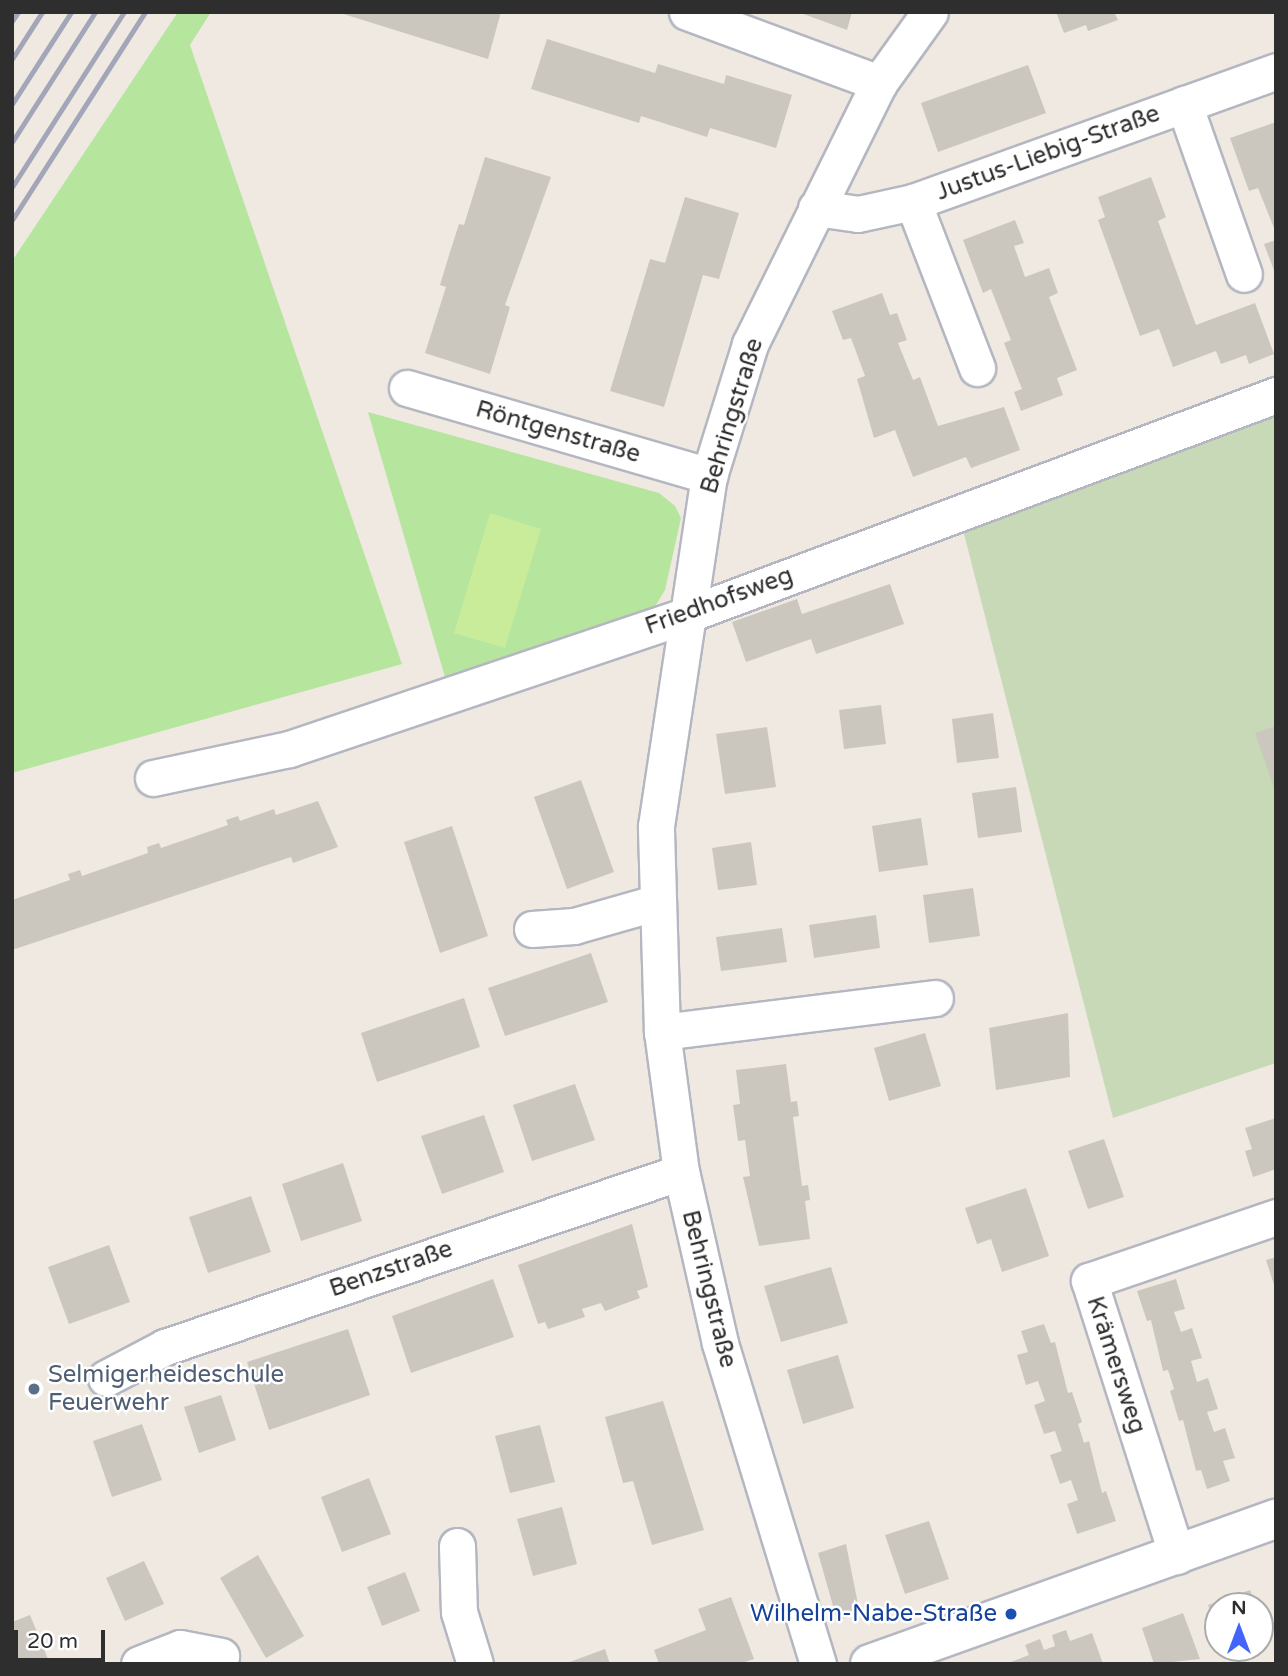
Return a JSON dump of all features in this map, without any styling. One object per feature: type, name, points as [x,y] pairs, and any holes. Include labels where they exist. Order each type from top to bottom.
[{"type":"street","points":[[687,12],[879,83]]},
{"type":"street","name":"Behringstraße","points":[[818,1664],[720,1343],[681,1172],[662,1032],[655,902],[656,826],[709,476],[750,344],[879,83],[930,12]]},
{"type":"street","name":"Justus-Liebig-Straße","points":[[816,208],[858,214],[912,202],[1276,71]]},
{"type":"street","name":"Justus-Liebig-Straße","points":[[1184,104],[1244,274]]},
{"type":"street","name":"Justus-Liebig-Straße","points":[[912,202],[977,368]]},
{"type":"street","name":"Röntgenstraße","points":[[407,388],[709,476]]},
{"type":"street","name":"Friedhofsweg","points":[[153,778],[289,749],[690,614],[1276,395]]},
{"type":"street","points":[[532,929],[574,926],[655,902]]},
{"type":"street","points":[[662,1032],[935,998]]},
{"type":"street","name":"Benzstraße","points":[[106,1378],[165,1347],[681,1172]]},
{"type":"street","name":"Krämersweg","points":[[1177,1556],[1089,1281],[1276,1217]]},
{"type":"street","points":[[870,1664],[1276,1519]]},
{"type":"street","points":[[457,1546],[460,1612],[475,1664]]},
{"type":"street","points":[[139,1664],[180,1648],[221,1656]]},
{"type":"green space","points":[[178,12],[211,12],[190,45],[402,664],[12,773],[12,261]]},
{"type":"green space","points":[[368,412],[659,493],[675,506],[681,518],[665,590],[651,613],[447,684]]},
{"type":"green space","points":[[1276,413],[1276,1063],[1113,1118],[962,526]]},
{"type":"green space","points":[[490,513],[541,529],[505,648],[454,633]]},
{"type":"building","points":[[337,12],[501,12],[488,59]]},
{"type":"building","points":[[798,12],[852,12],[847,30]]},
{"type":"building","points":[[1056,12],[1114,12],[1118,20],[1088,31],[1086,25],[1064,33]]},
{"type":"building","points":[[547,39],[655,73],[658,64],[724,84],[726,75],[792,95],[776,148],[710,128],[707,137],[641,116],[639,123],[531,89]]},
{"type":"building","points":[[1028,65],[1046,113],[938,152],[921,103]]},
{"type":"building","points":[[1276,122],[1276,233],[1258,188],[1249,191],[1230,138]]},
{"type":"building","points":[[485,157],[551,177],[505,305],[510,307],[490,374],[425,353],[446,287],[440,285],[450,252],[459,224],[464,225]]},
{"type":"building","points":[[1151,177],[1166,217],[1158,221],[1196,325],[1255,303],[1274,354],[1249,364],[1246,355],[1221,364],[1216,351],[1173,367],[1159,329],[1140,336],[1098,220],[1105,217],[1098,197]]},
{"type":"building","points":[[685,197],[739,213],[719,279],[703,275],[664,407],[610,391],[650,259],[665,263]]},
{"type":"building","points":[[1015,220],[1024,243],[1014,246],[1025,277],[1049,268],[1058,293],[1049,297],[1077,370],[1057,378],[1063,395],[1021,411],[1014,392],[1022,389],[1004,343],[1011,340],[991,289],[983,293],[963,240]]},
{"type":"building","points":[[1276,240],[1276,273],[1275,273],[1264,244]]},
{"type":"building","points":[[882,293],[890,315],[897,313],[907,340],[898,343],[913,380],[920,377],[938,426],[1004,407],[1020,450],[971,468],[966,457],[913,477],[895,430],[874,438],[857,379],[865,376],[851,338],[843,340],[832,311]]},
{"type":"building","points":[[890,584],[904,624],[816,654],[811,639],[746,662],[732,622],[797,599],[802,614]]},
{"type":"building","points":[[881,705],[886,744],[844,749],[839,710]]},
{"type":"building","points":[[993,713],[999,758],[957,763],[952,719]]},
{"type":"building","points":[[1276,726],[1276,791],[1275,791],[1255,733]]},
{"type":"building","points":[[767,727],[776,787],[725,794],[716,734]]},
{"type":"building","points":[[581,780],[614,872],[567,889],[534,797]]},
{"type":"building","points":[[1016,787],[1022,832],[978,838],[972,793]]},
{"type":"building","points":[[318,801],[338,847],[293,863],[291,857],[12,950],[12,900],[70,880],[68,874],[80,870],[82,876],[148,853],[147,847],[159,843],[161,848],[228,825],[226,820],[238,816],[240,821],[274,809],[276,815]]},
{"type":"building","points":[[921,818],[928,865],[879,872],[872,826]]},
{"type":"building","points":[[452,826],[488,936],[440,953],[404,842]]},
{"type":"building","points":[[751,842],[757,885],[718,890],[712,848]]},
{"type":"building","points":[[973,888],[980,936],[929,943],[923,895]]},
{"type":"building","points":[[876,915],[880,948],[814,958],[809,925]]},
{"type":"building","points":[[782,928],[787,962],[721,971],[716,937]]},
{"type":"building","points":[[591,953],[608,1002],[505,1036],[488,988]]},
{"type":"building","points":[[464,998],[480,1047],[377,1082],[361,1033]]},
{"type":"building","points":[[1068,1013],[1070,1077],[996,1090],[989,1028]]},
{"type":"building","points":[[925,1033],[941,1086],[889,1101],[874,1048]]},
{"type":"building","points":[[786,1064],[791,1102],[797,1101],[799,1116],[793,1117],[802,1186],[808,1185],[810,1200],[805,1201],[810,1239],[759,1246],[743,1177],[750,1176],[745,1140],[738,1141],[733,1105],[740,1104],[736,1070]]},
{"type":"building","points":[[575,1084],[595,1140],[532,1161],[513,1105]]},
{"type":"building","points":[[484,1115],[504,1172],[442,1194],[421,1136]]},
{"type":"building","points":[[1276,1118],[1276,1169],[1253,1177],[1245,1151],[1252,1149],[1245,1128]]},
{"type":"building","points":[[1104,1139],[1124,1197],[1088,1209],[1068,1151]]},
{"type":"building","points":[[343,1163],[362,1221],[301,1241],[282,1184]]},
{"type":"building","points":[[1026,1188],[1049,1256],[1002,1272],[991,1239],[977,1244],[965,1208]]},
{"type":"building","points":[[251,1196],[271,1252],[208,1273],[189,1217]]},
{"type":"building","points":[[632,1224],[648,1287],[637,1291],[640,1298],[605,1311],[601,1303],[582,1309],[585,1317],[548,1329],[545,1322],[538,1324],[518,1265]]},
{"type":"building","points":[[109,1245],[130,1302],[69,1324],[48,1267]]},
{"type":"building","points":[[1276,1257],[1276,1288],[1275,1288],[1266,1260]]},
{"type":"building","points":[[831,1267],[848,1323],[781,1342],[764,1286]]},
{"type":"building","points":[[493,1279],[514,1337],[411,1373],[392,1316]]},
{"type":"building","points":[[1176,1279],[1185,1309],[1174,1312],[1181,1332],[1192,1328],[1202,1358],[1191,1361],[1197,1382],[1208,1378],[1218,1409],[1207,1412],[1214,1432],[1225,1428],[1235,1458],[1223,1461],[1230,1481],[1207,1489],[1201,1470],[1196,1471],[1183,1420],[1179,1421],[1170,1391],[1174,1389],[1168,1370],[1163,1371],[1151,1320],[1147,1321],[1137,1291]]},
{"type":"building","points":[[1044,1324],[1051,1343],[1055,1342],[1068,1393],[1072,1392],[1082,1422],[1078,1424],[1084,1443],[1089,1441],[1102,1493],[1106,1491],[1116,1521],[1077,1534],[1067,1504],[1078,1500],[1071,1480],[1060,1484],[1050,1455],[1062,1451],[1055,1431],[1044,1434],[1034,1405],[1045,1401],[1038,1381],[1026,1385],[1017,1355],[1028,1352],[1021,1331]]},
{"type":"building","points":[[348,1329],[370,1395],[269,1430],[247,1362]]},
{"type":"building","points":[[838,1355],[854,1408],[803,1424],[787,1370]]},
{"type":"building","points":[[221,1395],[236,1440],[199,1453],[184,1407]]},
{"type":"building","points":[[663,1401],[704,1530],[652,1545],[633,1481],[623,1483],[605,1417]]},
{"type":"building","points":[[142,1424],[162,1480],[112,1497],[93,1441]]},
{"type":"building","points":[[540,1425],[555,1482],[510,1493],[495,1436]]},
{"type":"building","points":[[369,1478],[391,1534],[342,1552],[321,1497]]},
{"type":"building","points":[[562,1507],[577,1564],[533,1576],[517,1519]]},
{"type":"building","points":[[929,1521],[949,1579],[905,1594],[885,1535]]},
{"type":"building","points":[[846,1544],[860,1614],[837,1620],[818,1553]]},
{"type":"building","points":[[258,1555],[304,1636],[266,1658],[220,1578]]},
{"type":"building","points":[[144,1561],[164,1604],[125,1621],[106,1578]]},
{"type":"building","points":[[405,1572],[420,1611],[382,1626],[367,1587]]},
{"type":"building","points":[[731,1597],[754,1659],[739,1664],[659,1664],[654,1650],[706,1630],[698,1609]]},
{"type":"building","points":[[1183,1613],[1200,1659],[1154,1664],[1142,1628]]},
{"type":"building","points":[[30,1615],[50,1664],[12,1664],[12,1622]]},
{"type":"building","points":[[1066,1630],[1070,1641],[1092,1633],[1103,1664],[1006,1664],[1029,1655],[1025,1645],[1040,1639],[1044,1650],[1055,1646],[1052,1635]]},
{"type":"building","points":[[605,1649],[610,1664],[567,1664],[567,1663]]},
{"type":"railway","points":[[12,21],[18,12]]},
{"type":"railway","points":[[12,59],[42,12]]},
{"type":"railway","points":[[12,104],[71,12]]},
{"type":"railway","points":[[12,142],[95,12]]},
{"type":"railway","points":[[12,187],[124,12]]},
{"type":"railway","points":[[12,220],[145,12]]},
{"type":"place","name":"Selmigerheideschule Feuerwehr","points":[[34,1389]]},
{"type":"place","name":"Wilhelm-Nabe-Straße","points":[[1011,1614]]}]
